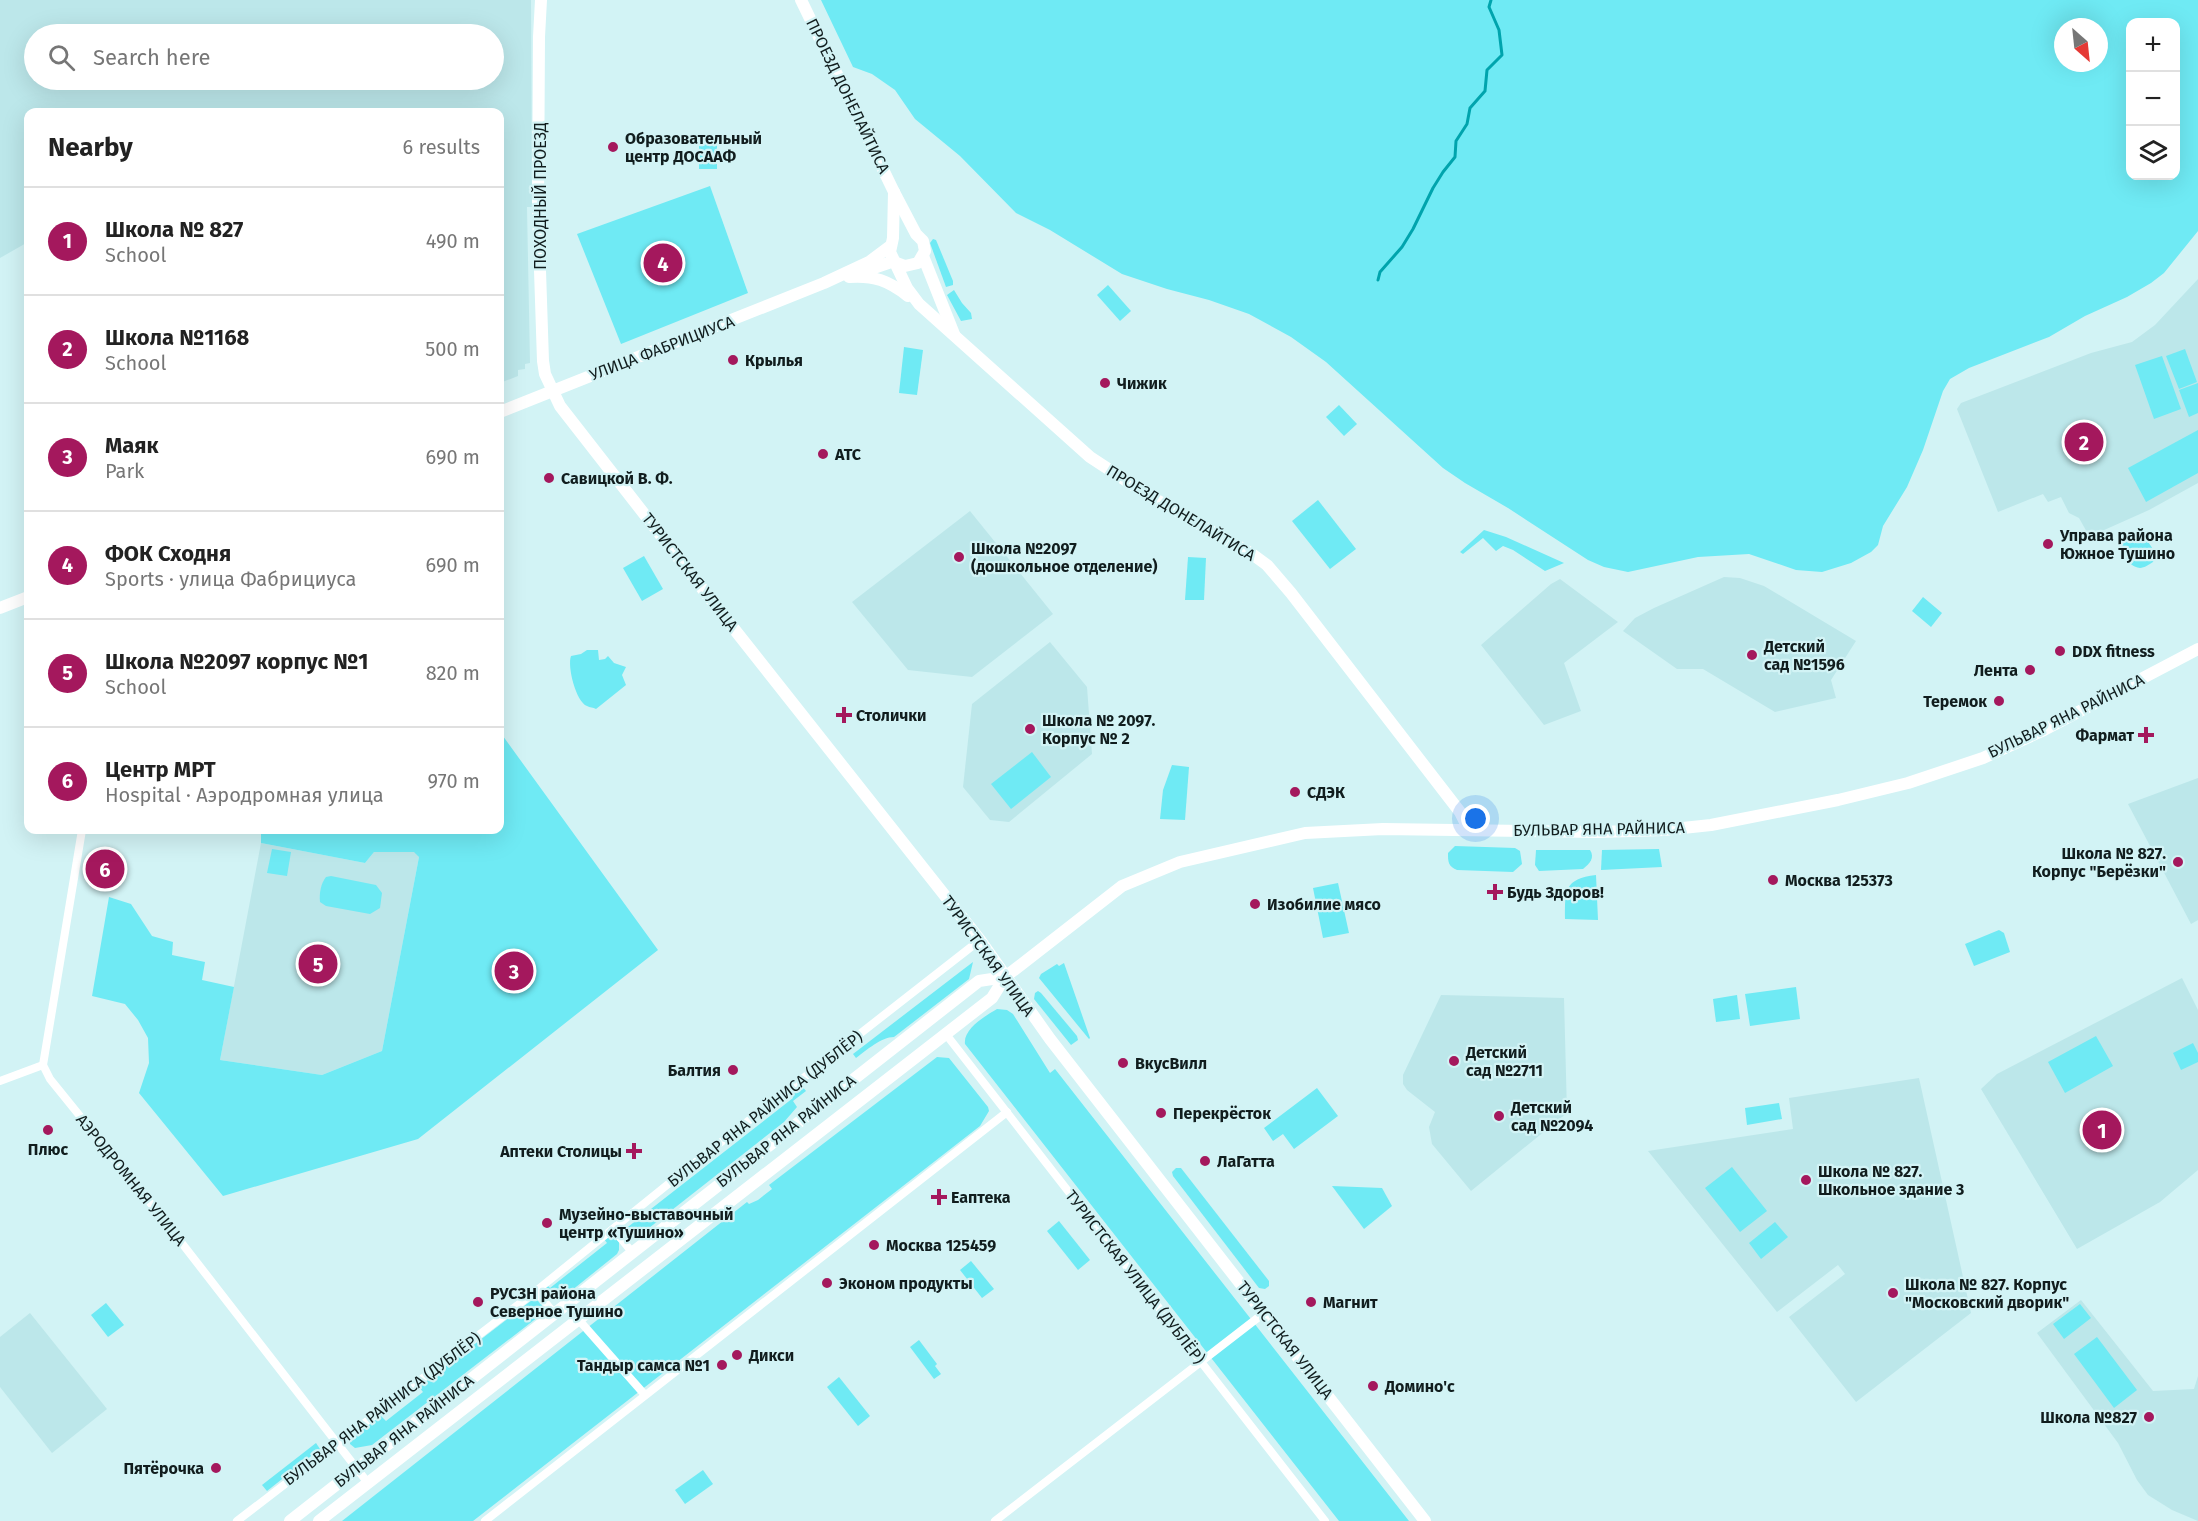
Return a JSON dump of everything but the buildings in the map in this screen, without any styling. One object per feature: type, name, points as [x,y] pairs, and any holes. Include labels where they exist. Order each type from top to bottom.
[{"type":"main road","name":"ПОХОДНЫЙ ПРОЕЗД","points":[[541,0],[538,210],[543,361],[552,391]]},
{"type":"main road","name":"ПРОЕЗД ДОНЕЛАЙТИСА","points":[[801,0],[894,192],[916,234],[923,241],[923,256],[954,335]]},
{"type":"main road","name":"ПРОЕЗД ДОНЕЛАЙТИСА","points":[[894,192],[891,242],[895,262],[907,288],[919,304],[1090,457],[1157,500],[1237,544],[1267,565],[1460,812],[1469,830]]},
{"type":"main road","points":[[891,242],[897,234],[906,231],[916,234]]},
{"type":"main road","name":"УЛИЦА ФАБРИЦИУСА","points":[[504,410],[824,283],[869,262],[891,242]]},
{"type":"main road","points":[[895,262],[910,266],[918,263],[923,256]]},
{"type":"main road","name":"УЛИЦА ФАБРИЦИУСА","points":[[824,283],[895,262]]},
{"type":"main road","points":[[849,277],[870,276],[883,279],[919,304]]},
{"type":"main road","name":"ТУРИСТСКАЯ УЛИЦА","points":[[552,391],[595,452],[980,940],[1050,1039],[1425,1521]]},
{"type":"main road","points":[[0,608],[24,599]]},
{"type":"main road","name":"БУЛЬВАР ЯНА РАЙНИСА","points":[[319,1521],[992,998],[1005,977],[1122,886],[1180,862],[1305,832],[1383,829],[1598,832],[1688,828],[1764,816],[1878,791],[1941,773],[2022,741],[2198,650]]},
{"type":"main road","name":"БУЛЬВАР ЯНА РАЙНИСА","points":[[290,1521],[979,981],[1005,977]]},
{"type":"street","points":[[0,1081],[43,1065],[81,834]]},
{"type":"street","name":"БУЛЬВАР ЯНА РАЙНИСА (ДУБЛЁР)","points":[[237,1521],[536,1291],[980,940]]},
{"type":"street","name":"ТУРИСТСКАЯ УЛИЦА (ДУБЛЁР)","points":[[945,1033],[1325,1521]]},
{"type":"street","name":"АЭРОДРОМНАЯ УЛИЦА","points":[[43,1065],[50,1079],[160,1215],[368,1483]]},
{"type":"street","points":[[485,1521],[1007,1112]]},
{"type":"street","points":[[613,1229],[632,1252]]},
{"type":"street","points":[[536,1291],[554,1313]]},
{"type":"street","points":[[995,1521],[1264,1313]]},
{"type":"street","points":[[578,1319],[645,1395]]},
{"type":"shaded area","points":[[0,0],[531,0],[532,207],[527,207],[530,363],[525,364],[525,369],[518,370],[518,376],[504,381],[504,108],[24,108],[24,244],[0,258]]},
{"type":"shaded area","points":[[821,0],[2198,0],[2198,231],[2164,273],[2151,283],[2049,337],[1969,368],[1950,379],[1943,391],[1923,450],[1907,487],[1883,526],[1878,545],[1871,552],[1851,563],[1822,572],[1796,570],[1749,554],[1698,557],[1628,572],[1604,567],[1588,560],[1443,468],[1326,362],[1291,337],[1249,314],[1122,274],[1050,230],[1016,213],[960,156],[915,119],[895,90],[872,74],[853,67]]},
{"type":"shaded area","points":[[699,141],[717,141],[717,169],[699,169]]},
{"type":"shaded area","points":[[710,186],[748,293],[621,344],[577,234]]},
{"type":"shaded area","points":[[933,239],[936,240],[953,285],[946,287],[930,243]]},
{"type":"shaded area","points":[[2198,279],[2198,483],[2149,510],[2093,535],[2088,534],[2079,518],[2069,513],[2061,497],[2048,502],[2043,494],[1998,512],[1957,409],[1961,403],[2091,353],[2132,342],[2155,325]]},
{"type":"shaded area","points":[[1108,285],[1131,311],[1120,321],[1097,295]]},
{"type":"shaded area","points":[[954,290],[971,313],[972,319],[961,321],[947,295]]},
{"type":"shaded area","points":[[904,347],[923,350],[917,395],[899,393]]},
{"type":"shaded area","points":[[2185,349],[2197,382],[2179,389],[2166,356]]},
{"type":"shaded area","points":[[2162,356],[2181,409],[2154,419],[2135,365]]},
{"type":"shaded area","points":[[2198,383],[2198,413],[2189,417],[2179,390]]},
{"type":"shaded area","points":[[1339,405],[1357,424],[1344,436],[1326,417]]},
{"type":"shaded area","points":[[2198,430],[2198,473],[2146,502],[2128,468]]},
{"type":"shaded area","points":[[1318,500],[1356,549],[1330,569],[1292,521]]},
{"type":"shaded area","name":"Школа №2097 (дошкольное отделение)","points":[[970,511],[1053,614],[972,677],[908,670],[852,602]]},
{"type":"shaded area","points":[[1484,530],[1506,537],[1564,563],[1545,571],[1513,550],[1503,546],[1496,551],[1483,538],[1463,554],[1460,552]]},
{"type":"shaded area","points":[[2137,532],[2145,537],[2156,554],[2153,562],[2140,568],[2124,558],[2119,546],[2120,540],[2126,535]]},
{"type":"shaded area","points":[[644,556],[663,589],[642,601],[623,568]]},
{"type":"shaded area","points":[[1188,557],[1206,558],[1204,600],[1185,600]]},
{"type":"shaded area","name":"Детский сад №1596","points":[[1724,577],[1740,578],[1764,586],[1856,641],[1831,680],[1836,698],[1775,712],[1703,669],[1677,669],[1623,631],[1635,618]]},
{"type":"shaded area","points":[[1560,579],[1618,622],[1564,663],[1581,711],[1544,725],[1481,645],[1551,584]]},
{"type":"shaded area","points":[[1923,597],[1942,613],[1931,627],[1912,611]]},
{"type":"shaded area","name":"Школа № 2097. Корпус № 2","points":[[1050,642],[1087,687],[1092,754],[1009,822],[990,820],[963,787],[972,704]]},
{"type":"shaded area","points":[[587,650],[598,650],[599,660],[608,656],[614,663],[626,667],[622,675],[626,685],[596,709],[588,707],[579,698],[571,675],[571,656]]},
{"type":"shaded area","points":[[504,738],[658,950],[418,1139],[223,1196],[139,1093],[149,1063],[148,1038],[138,1020],[125,1004],[92,996],[109,897],[131,904],[152,936],[173,942],[172,955],[205,962],[202,980],[234,987],[220,1060],[322,1075],[382,1051],[419,857],[414,852],[374,852],[365,863],[261,843],[261,834],[504,834]]},
{"type":"shaded area","points":[[1032,752],[1051,777],[1011,809],[991,784]]},
{"type":"shaded area","points":[[1172,765],[1189,767],[1185,820],[1160,819],[1163,790]]},
{"type":"shaded area","name":"Школа № 827. Корпус \"Берёзки\"","points":[[2198,778],[2198,920],[2191,924],[2128,804]]},
{"type":"shaded area","points":[[261,843],[365,863],[374,852],[415,852],[419,857],[382,1051],[322,1075],[220,1060]]},
{"type":"shaded area","points":[[1455,846],[1515,848],[1520,851],[1522,864],[1513,872],[1457,870],[1450,865],[1448,859],[1448,853]]},
{"type":"shaded area","points":[[272,849],[291,852],[287,876],[267,873]]},
{"type":"shaded area","points":[[1659,849],[1662,867],[1601,870],[1602,850]]},
{"type":"shaded area","points":[[1536,850],[1590,850],[1592,858],[1583,869],[1539,871],[1535,865]]},
{"type":"shaded area","points":[[1596,875],[1598,920],[1565,919],[1565,900],[1568,888],[1578,879]]},
{"type":"shaded area","points":[[331,876],[376,885],[382,893],[380,908],[370,914],[326,906],[320,902],[320,892],[324,879]]},
{"type":"shaded area","points":[[1338,883],[1349,933],[1323,938],[1313,888]]},
{"type":"shaded area","points":[[1999,930],[2004,933],[2010,952],[1974,966],[1965,944]]},
{"type":"shaded area","points":[[973,962],[969,979],[894,1037],[879,1042],[856,1058],[853,1054]]},
{"type":"shaded area","points":[[1064,963],[1089,1039],[1039,978],[1041,974],[1057,964],[1059,966]]},
{"type":"shaded area","points":[[2182,978],[2198,1010],[2198,1170],[2160,1202],[2077,1249],[1981,1089],[1997,1074]]},
{"type":"shaded area","points":[[1796,987],[1800,1019],[1750,1026],[1745,994]]},
{"type":"shaded area","points":[[1038,991],[1077,1036],[1078,1040],[1071,1045],[1034,999]]},
{"type":"shaded area","points":[[1441,995],[1564,998],[1567,1113],[1471,1191],[1432,1144],[1429,1127],[1435,1112],[1407,1090],[1403,1084],[1403,1075]]},
{"type":"shaded area","points":[[1737,995],[1740,1019],[1716,1022],[1713,999]]},
{"type":"shaded area","points":[[997,1009],[1007,1010],[1013,1014],[1050,1073],[1055,1069],[1409,1521],[1339,1521],[965,1044],[965,1038],[971,1028]]},
{"type":"shaded area","points":[[2096,1036],[2113,1066],[2065,1093],[2048,1062]]},
{"type":"shaded area","points":[[2193,1043],[2198,1053],[2198,1062],[2181,1070],[2173,1053]]},
{"type":"shaded area","points":[[937,1057],[949,1058],[988,1107],[989,1111],[980,1126],[473,1521],[342,1521],[747,1202],[749,1204],[758,1200],[772,1189],[769,1185]]},
{"type":"shaded area","name":"Школа № 827. Школьное здание 3","points":[[1919,1078],[1971,1313],[1856,1402],[1789,1317],[1845,1274],[1838,1265],[1777,1312],[1648,1151],[1793,1129],[1789,1098]]},
{"type":"shaded area","points":[[802,1086],[806,1091],[793,1101],[797,1107],[784,1122],[635,1239],[628,1241],[620,1233],[621,1227],[624,1230],[793,1098],[791,1094]]},
{"type":"shaded area","points":[[1317,1088],[1338,1116],[1294,1149],[1283,1134],[1273,1141],[1264,1128]]},
{"type":"shaded area","points":[[1779,1103],[1782,1119],[1747,1125],[1745,1108]]},
{"type":"shaded area","points":[[1732,1167],[1767,1211],[1740,1232],[1705,1188]]},
{"type":"shaded area","points":[[1176,1168],[1181,1168],[1269,1281],[1269,1286],[1265,1289],[1259,1288],[1173,1176],[1172,1172]]},
{"type":"shaded area","points":[[1332,1186],[1382,1188],[1392,1206],[1364,1229]]},
{"type":"shaded area","points":[[1059,1221],[1090,1260],[1078,1270],[1047,1231]]},
{"type":"shaded area","points":[[1775,1222],[1788,1237],[1761,1259],[1749,1243]]},
{"type":"shaded area","points":[[609,1237],[619,1242],[617,1254],[561,1299],[548,1298],[544,1290],[547,1285],[550,1288],[607,1243],[604,1239]]},
{"type":"shaded area","points":[[971,1261],[994,1289],[982,1298],[960,1270]]},
{"type":"shaded area","points":[[532,1300],[537,1300],[542,1305],[538,1317],[372,1445],[355,1448],[350,1444],[354,1436],[381,1416],[386,1421],[423,1392],[419,1387]]},
{"type":"shaded area","name":"Школа №827","points":[[2081,1300],[2153,1391],[2194,1389],[2198,1376],[2198,1521],[2172,1510],[2148,1495],[2137,1480],[2118,1443],[2037,1333]]},
{"type":"shaded area","points":[[106,1303],[124,1325],[108,1337],[91,1315]]},
{"type":"shaded area","points":[[2080,1304],[2091,1318],[2064,1339],[2053,1324]]},
{"type":"shaded area","points":[[30,1313],[107,1409],[52,1453],[0,1387],[0,1337]]},
{"type":"shaded area","points":[[2097,1337],[2137,1390],[2114,1408],[2074,1354]]},
{"type":"shaded area","points":[[919,1340],[937,1364],[935,1366],[941,1374],[934,1379],[910,1347]]},
{"type":"shaded area","points":[[839,1377],[870,1416],[858,1426],[827,1387]]},
{"type":"shaded area","points":[[316,1443],[320,1449],[267,1491],[262,1485]]},
{"type":"shaded area","points":[[703,1470],[713,1484],[685,1504],[675,1490]]},
{"type":"waterway","points":[[1378,280],[1380,272],[1402,247],[1433,188],[1455,157],[1456,141],[1467,124],[1470,108],[1485,91],[1487,70],[1502,55],[1499,30],[1489,7],[1491,0]]},
{"type":"place","name":"Образовательный центр ДОСААФ","points":[[613,147]]},
{"type":"place","name":"ФОК Сходня","points":[[663,263]]},
{"type":"place","name":"Крылья","points":[[733,360]]},
{"type":"place","name":"Чижик","points":[[1105,383]]},
{"type":"place","name":"Школа №1168","points":[[2084,442]]},
{"type":"place","name":"АТС","points":[[823,454]]},
{"type":"place","name":"Савицкой В. Ф.","points":[[549,478]]},
{"type":"place","name":"Управа района Южное Тушино","points":[[2048,544]]},
{"type":"place","name":"Школа №2097 (дошкольное отделение)","points":[[959,557]]},
{"type":"place","name":"DDX fitness","points":[[2060,651]]},
{"type":"place","name":"Детский сад №1596","points":[[1752,655]]},
{"type":"place","name":"Лента","points":[[2030,670]]},
{"type":"place","name":"Теремок","points":[[1999,701]]},
{"type":"place","name":"Столички","points":[[844,715]]},
{"type":"place","name":"Школа № 2097. Корпус № 2","points":[[1030,729]]},
{"type":"place","name":"Фармат","points":[[2146,735]]},
{"type":"place","name":"СДЭК","points":[[1295,792]]},
{"type":"place","name":"Школа № 827. Корпус \"Берёзки\"","points":[[2178,862]]},
{"type":"place","name":"Центр МРТ","points":[[105,869]]},
{"type":"place","name":"Москва 125373","points":[[1773,880]]},
{"type":"place","name":"Будь Здоров!","points":[[1495,892]]},
{"type":"place","name":"Изобилие мясо","points":[[1255,904]]},
{"type":"place","name":"Школа №2097 корпус №1","points":[[318,964]]},
{"type":"place","name":"Маяк","points":[[514,971]]},
{"type":"place","name":"Детский сад №2711","points":[[1454,1061]]},
{"type":"place","name":"ВкусВилл","points":[[1123,1063]]},
{"type":"place","name":"Балтия","points":[[733,1070]]},
{"type":"place","name":"Перекрёсток","points":[[1161,1113]]},
{"type":"place","name":"Детский сад №2094","points":[[1499,1116]]},
{"type":"place","name":"Плюс","points":[[48,1130]]},
{"type":"place","name":"Школа № 827","points":[[2102,1130]]},
{"type":"place","name":"Аптеки Столицы","points":[[634,1151]]},
{"type":"place","name":"ЛаГатта","points":[[1205,1161]]},
{"type":"place","name":"Школа № 827. Школьное здание 3","points":[[1806,1180]]},
{"type":"place","name":"Еаптека","points":[[939,1197]]},
{"type":"place","name":"Музейно-выставочный центр «Тушино»","points":[[547,1223]]},
{"type":"place","name":"Москва 125459","points":[[874,1245]]},
{"type":"place","name":"Эконом продукты","points":[[827,1283]]},
{"type":"place","name":"Школа № 827. Корпус \"Московский дворик\"","points":[[1893,1293]]},
{"type":"place","name":"РУСЗН района Северное Тушино","points":[[478,1302]]},
{"type":"place","name":"Магнит","points":[[1311,1302]]},
{"type":"place","name":"Дикси","points":[[737,1355]]},
{"type":"place","name":"Тандыр самса №1","points":[[722,1365]]},
{"type":"place","name":"Домино'c","points":[[1373,1386]]},
{"type":"place","name":"Школа №827","points":[[2149,1417]]},
{"type":"place","name":"Пятёрочка","points":[[216,1468]]}]
